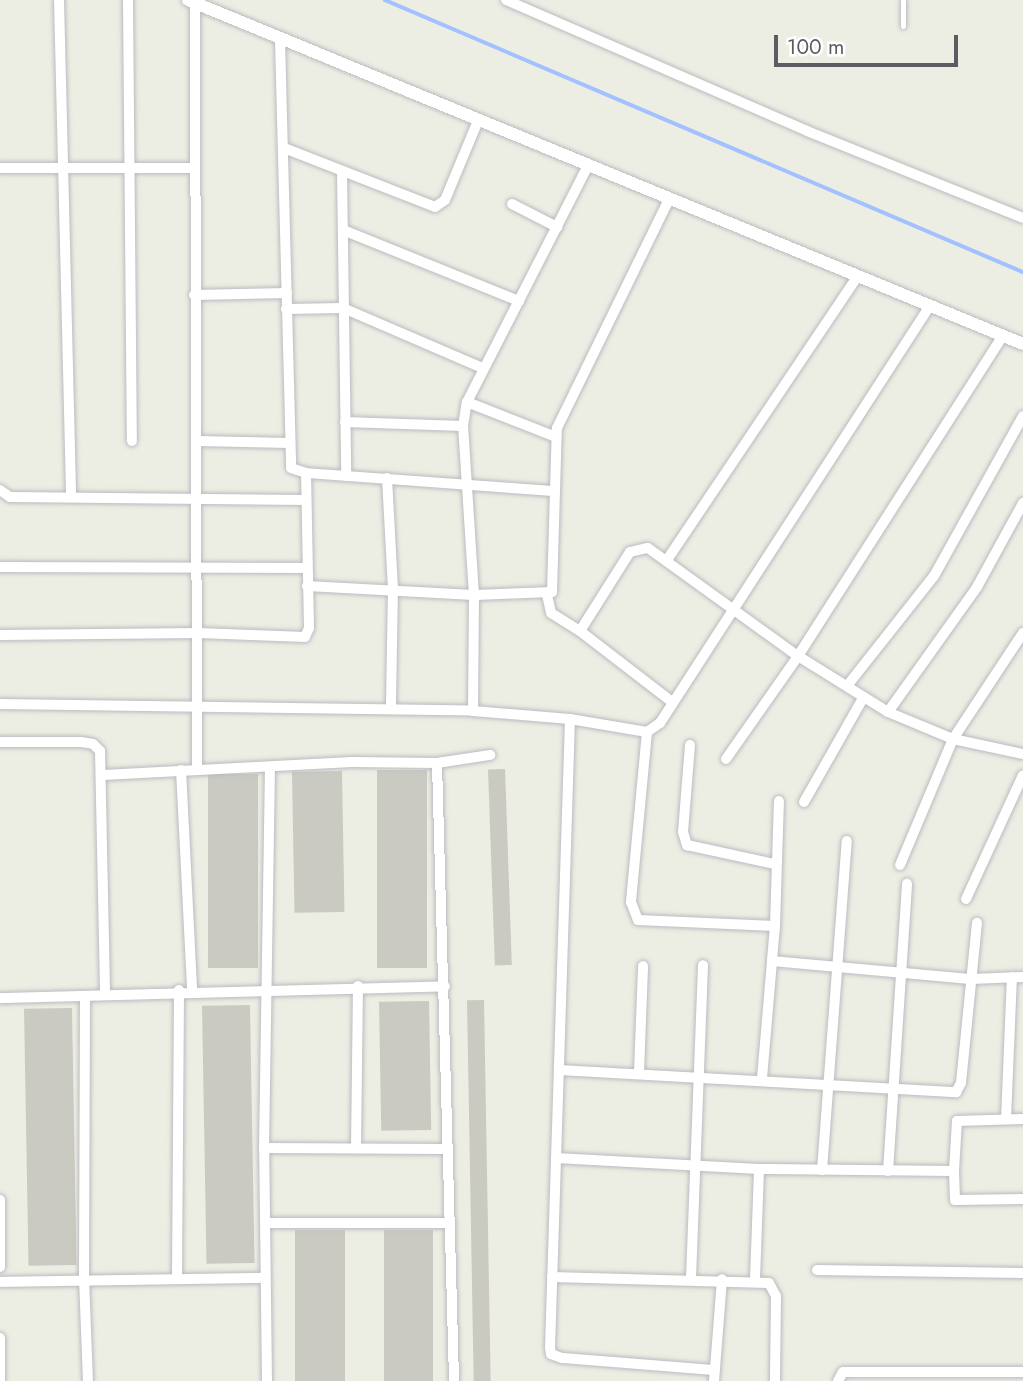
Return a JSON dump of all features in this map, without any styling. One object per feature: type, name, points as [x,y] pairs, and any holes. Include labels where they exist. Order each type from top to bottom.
[{"type":"street","points":[[59,0],[71,497]]},
{"type":"street","points":[[128,0],[132,441]]},
{"type":"street","points":[[506,0],[807,131],[1023,218]]},
{"type":"street","points":[[197,768],[198,570],[192,1],[477,123],[589,164],[1023,344]]},
{"type":"street","points":[[280,40],[291,468],[306,473],[554,491]]},
{"type":"street","points":[[284,148],[429,206],[441,206],[477,123]]},
{"type":"street","points":[[473,711],[474,595],[464,426],[467,402],[482,368],[589,164]]},
{"type":"street","points":[[0,168],[193,168]]},
{"type":"street","points":[[342,171],[346,476]]},
{"type":"street","points":[[307,586],[393,588],[474,595],[547,595],[555,588],[556,437],[562,411],[669,199]]},
{"type":"street","points":[[512,204],[556,227]]},
{"type":"street","points":[[343,230],[519,301]]},
{"type":"street","points":[[667,560],[857,277]]},
{"type":"street","points":[[194,295],[287,293]]},
{"type":"street","points":[[0,705],[198,704],[473,711],[570,719],[646,732],[660,723],[670,701],[929,307]]},
{"type":"street","points":[[286,310],[343,308],[482,368]]},
{"type":"street","points":[[726,759],[798,656],[1002,337]]},
{"type":"street","points":[[467,402],[556,437]]},
{"type":"street","points":[[847,686],[939,567],[1023,416]]},
{"type":"street","points":[[345,422],[464,426]]},
{"type":"street","points":[[197,441],[289,443]]},
{"type":"street","points":[[0,635],[198,633],[305,637],[309,628],[306,473]]},
{"type":"street","points":[[387,478],[393,588],[391,708]]},
{"type":"street","points":[[0,489],[10,497],[305,500]]},
{"type":"street","points":[[888,712],[977,587],[1023,503]]},
{"type":"street","points":[[580,631],[634,548],[648,548],[798,656],[888,712],[953,739],[1023,754]]},
{"type":"street","points":[[0,567],[198,570],[307,568]]},
{"type":"street","points":[[547,595],[551,613],[580,631],[670,701]]},
{"type":"street","points":[[900,865],[953,739],[1023,633]]},
{"type":"street","points":[[804,803],[863,698]]},
{"type":"street","points":[[570,719],[550,1347],[556,1357],[715,1376],[722,1279]]},
{"type":"street","points":[[646,732],[633,914],[649,922],[775,926]]},
{"type":"street","points":[[0,742],[93,744],[100,751],[103,775],[105,995]]},
{"type":"street","points":[[690,744],[683,832],[687,845],[775,864]]},
{"type":"street","points":[[103,775],[197,768],[437,763],[490,755]]},
{"type":"street","points":[[437,763],[445,986],[445,1149],[454,1381]]},
{"type":"street","points":[[267,1381],[264,1148],[270,767]]},
{"type":"street","points":[[181,770],[192,990]]},
{"type":"street","points":[[965,899],[1023,775]]},
{"type":"street","points":[[762,1077],[775,926],[779,802]]},
{"type":"street","points":[[822,1170],[826,1082],[847,841]]},
{"type":"street","points":[[888,1171],[897,971],[907,884]]},
{"type":"street","points":[[559,1070],[762,1077],[960,1089],[976,923]]},
{"type":"street","points":[[772,961],[970,979],[1017,977],[1006,1119]]},
{"type":"street","points":[[691,1278],[695,1074],[702,965]]},
{"type":"street","points":[[639,1072],[643,966]]},
{"type":"street","points":[[356,1149],[358,986]]},
{"type":"street","points":[[0,998],[267,987],[445,986]]},
{"type":"street","points":[[177,1278],[179,990]]},
{"type":"street","points":[[85,996],[84,1278],[88,1381]]},
{"type":"street","points":[[1023,1119],[957,1121],[954,1171],[955,1200],[1023,1199]]},
{"type":"street","points":[[264,1148],[445,1149]]},
{"type":"street","points":[[556,1158],[759,1169],[954,1171]]},
{"type":"street","points":[[755,1279],[759,1169]]},
{"type":"street","points":[[0,1200],[0,1267]]},
{"type":"street","points":[[266,1223],[448,1223]]},
{"type":"street","points":[[817,1270],[1023,1273]]},
{"type":"street","points":[[552,1277],[755,1279],[769,1283],[776,1296],[775,1381]]},
{"type":"street","points":[[0,1282],[84,1278],[265,1278]]},
{"type":"street","points":[[0,1338],[1,1381]]},
{"type":"street","points":[[838,1381],[843,1372],[1023,1373]]},
{"type":"lane","points":[[903,0],[903,26]]},
{"type":"building","points":[[505,769],[512,965],[495,965],[488,770]]},
{"type":"building","points":[[377,770],[427,770],[427,968],[377,968]]},
{"type":"building","points":[[342,771],[344,912],[294,913],[292,772]]},
{"type":"building","points":[[208,774],[258,774],[258,968],[208,968]]},
{"type":"building","points":[[467,1000],[484,1000],[491,1381],[474,1381]]},
{"type":"building","points":[[429,1001],[431,1130],[381,1131],[379,1002]]},
{"type":"building","points":[[250,1005],[255,1263],[207,1264],[202,1006]]},
{"type":"building","points":[[72,1008],[76,1265],[28,1266],[24,1009]]},
{"type":"building","points":[[295,1230],[345,1230],[345,1381],[295,1381]]},
{"type":"building","points":[[384,1230],[433,1230],[433,1381],[384,1381]]},
{"type":"waterway","points":[[385,0],[1023,272]]}]
